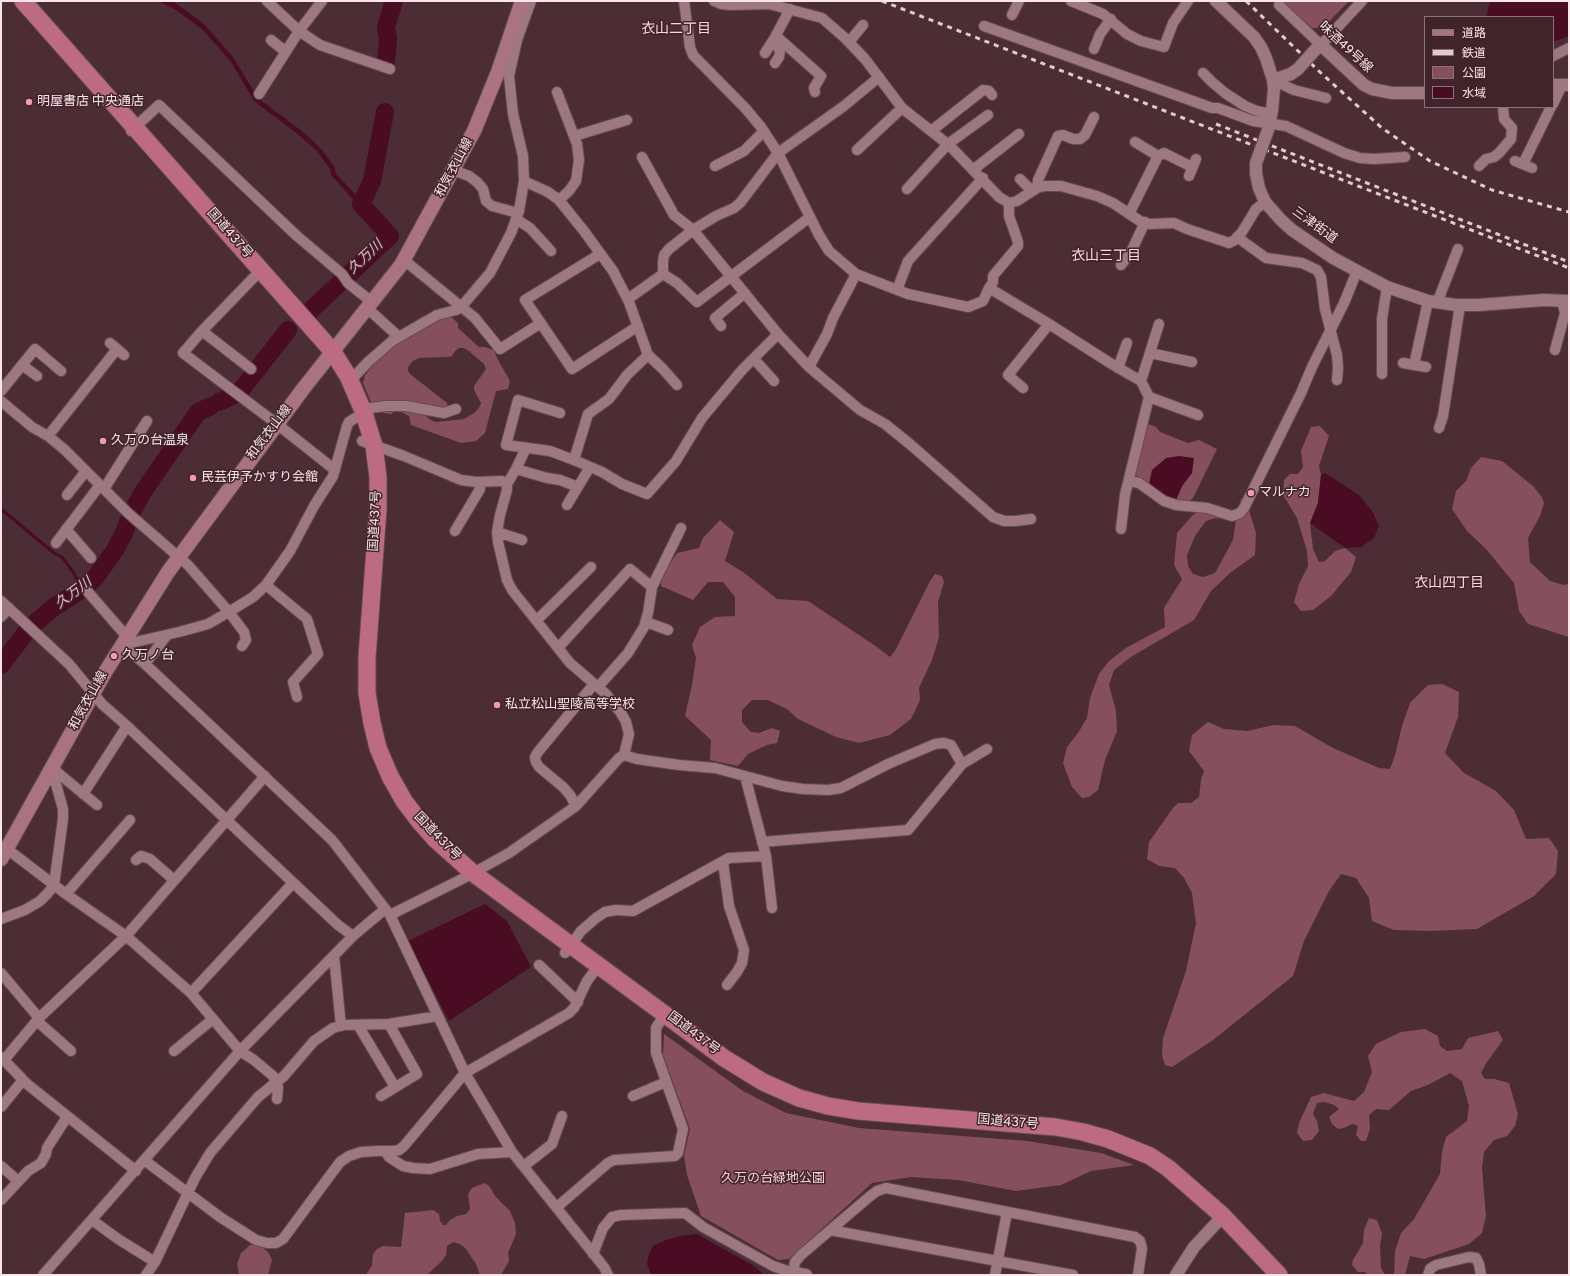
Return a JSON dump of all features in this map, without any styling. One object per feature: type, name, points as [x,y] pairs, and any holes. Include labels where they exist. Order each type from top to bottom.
[{"type":"highway","name":"国道437号","points":[[11,1],[132,130]]},
{"type":"highway","name":"国道437号","points":[[23,1],[132,130],[258,273],[350,381],[368,443],[368,493],[357,694],[362,725],[368,751],[379,775],[402,817],[430,848],[662,1018],[719,1066],[739,1080],[770,1097],[796,1108],[826,1116],[857,1121],[1054,1137],[1099,1146],[1145,1165],[1162,1176],[1220,1219],[1279,1275]]},
{"type":"highway","name":"国道437号","points":[[330,356],[338,380],[359,414]]},
{"type":"highway","name":"国道437号","points":[[1220,1219],[1265,1275]]},
{"type":"main road","name":"和気衣山線","points":[[3,851],[124,641],[179,556],[277,424],[404,260],[474,131],[498,72],[522,1]]},
{"type":"street","points":[[267,1],[300,31],[320,45],[390,69]]},
{"type":"street","points":[[259,94],[300,31],[322,1]]},
{"type":"street","points":[[350,381],[368,362],[399,337],[437,315],[456,310],[462,306],[490,273],[508,239],[517,216],[524,181],[523,156],[513,114],[509,76],[517,40],[531,1]]},
{"type":"street","points":[[684,1],[690,47],[693,55],[746,109],[764,131],[778,153],[829,251],[856,274],[897,290],[968,307],[983,301],[993,282],[993,276],[1018,246],[1009,216],[1009,203]]},
{"type":"street","points":[[714,1],[731,6],[769,4],[822,18],[849,42],[879,77],[902,108],[948,144],[983,178],[999,197],[1009,203],[1018,201],[1034,190],[1045,186],[1061,186],[1098,196],[1149,224],[1174,222],[1187,229],[1229,243],[1237,238],[1256,209],[1265,202]]},
{"type":"street","points":[[1012,15],[1020,1]]},
{"type":"street","points":[[1071,1],[1104,14],[1121,30],[1141,41],[1164,47],[1173,24],[1188,1]]},
{"type":"street","name":"三津街道","points":[[1216,1],[1254,37],[1261,46],[1274,80],[1269,123],[1256,163],[1256,174],[1259,188],[1265,202],[1272,212],[1292,230],[1333,258],[1387,288],[1432,302],[1460,305],[1566,301]]},
{"type":"street","points":[[1274,80],[1291,74],[1298,69],[1362,1]]},
{"type":"street","name":"味酒49号線","points":[[1279,5],[1318,48],[1364,85],[1372,89],[1392,92],[1424,93]]},
{"type":"street","points":[[766,53],[790,9]]},
{"type":"street","points":[[1094,49],[1100,34],[1111,19]]},
{"type":"street","points":[[849,42],[863,25]]},
{"type":"street","points":[[984,26],[1212,108],[1218,108],[1253,121],[1286,126],[1344,153],[1360,158],[1374,159],[1405,156]]},
{"type":"street","points":[[775,38],[780,51],[779,57],[775,63]]},
{"type":"street","points":[[775,38],[820,76],[814,88],[815,92]]},
{"type":"street","points":[[271,40],[286,52]]},
{"type":"street","points":[[1554,56],[1569,48]]},
{"type":"street","points":[[1203,73],[1225,93],[1245,106],[1257,111],[1269,123]]},
{"type":"street","points":[[663,274],[664,255],[669,249],[693,230],[740,204],[778,153],[844,106],[879,77]]},
{"type":"street","points":[[1274,80],[1294,90],[1326,98]]},
{"type":"street","points":[[1554,102],[1561,85]]},
{"type":"street","points":[[932,131],[983,90],[989,91],[992,95]]},
{"type":"street","points":[[557,92],[574,136],[580,160],[576,181],[569,191],[559,200]]},
{"type":"street","points":[[132,130],[158,105],[296,236],[345,278],[399,337]]},
{"type":"street","points":[[857,150],[902,108]]},
{"type":"street","points":[[1479,166],[1486,159],[1498,153],[1511,139],[1512,128],[1504,119],[1503,108]]},
{"type":"street","points":[[1524,165],[1541,140],[1551,108]]},
{"type":"street","points":[[907,189],[948,144],[988,115]]},
{"type":"street","points":[[1034,190],[1058,136],[1062,135],[1074,139],[1080,139],[1085,135],[1094,117]]},
{"type":"street","points":[[574,136],[627,120]]},
{"type":"street","points":[[715,166],[744,151],[764,131]]},
{"type":"street","points":[[974,169],[1019,134]]},
{"type":"street","points":[[1135,142],[1158,156]]},
{"type":"street","points":[[1129,214],[1158,156],[1164,153],[1192,167]]},
{"type":"street","points":[[642,157],[674,215],[693,230],[778,334],[808,367],[860,410],[886,424],[993,518],[1004,521],[1031,519]]},
{"type":"street","points":[[453,170],[469,176],[477,182],[482,189],[486,201],[517,216],[530,228],[550,251]]},
{"type":"street","points":[[897,290],[908,261],[983,178]]},
{"type":"street","points":[[1020,179],[1034,190]]},
{"type":"street","points":[[524,181],[548,192],[559,200],[613,271],[628,299],[648,355],[677,385]]},
{"type":"street","points":[[663,274],[677,283],[697,302],[732,277],[810,216]]},
{"type":"street","points":[[1122,265],[1138,240],[1145,222]]},
{"type":"street","points":[[1237,238],[1266,258],[1302,263],[1317,270],[1321,277],[1325,309],[1337,355],[1338,368],[1336,380]]},
{"type":"street","points":[[1414,365],[1432,302],[1458,249]]},
{"type":"street","points":[[600,254],[525,300],[572,370],[638,326]]},
{"type":"street","points":[[404,260],[462,306],[485,329],[500,349],[540,324]]},
{"type":"street","points":[[1129,481],[1139,483],[1148,488],[1164,501],[1176,505],[1207,508],[1232,516],[1240,513],[1244,508],[1301,393],[1330,329],[1344,303],[1357,272]]},
{"type":"street","points":[[258,273],[182,353],[277,424],[335,470]]},
{"type":"street","points":[[628,299],[663,274]]},
{"type":"street","points":[[808,367],[827,334],[833,318],[856,274]]},
{"type":"street","points":[[990,288],[1141,381],[1149,397],[1132,460],[1129,481],[1125,494],[1121,529]]},
{"type":"street","points":[[1382,374],[1382,319],[1387,288]]},
{"type":"street","points":[[722,326],[715,318],[745,293]]},
{"type":"street","points":[[1554,350],[1565,313],[1566,301]]},
{"type":"street","points":[[1439,428],[1443,416],[1460,305]]},
{"type":"street","points":[[1023,388],[1008,375],[1049,324]]},
{"type":"street","points":[[1141,381],[1159,324]]},
{"type":"street","points":[[202,331],[238,365],[251,369]]},
{"type":"street","points":[[560,413],[518,400],[506,445],[550,451],[590,467],[622,484],[647,494],[676,461],[702,418],[778,334]]},
{"type":"street","points":[[1118,368],[1128,343]]},
{"type":"street","points":[[1,391],[35,349],[58,372]]},
{"type":"street","points":[[48,436],[70,401],[117,349]]},
{"type":"street","points":[[1150,353],[1192,362]]},
{"type":"street","points":[[574,460],[588,414],[609,400],[627,375],[648,355]]},
{"type":"street","points":[[754,359],[774,381]]},
{"type":"street","points":[[1403,363],[1426,367]]},
{"type":"street","points":[[22,364],[37,376]]},
{"type":"street","points":[[1149,397],[1198,415]]},
{"type":"street","points":[[1,402],[65,450],[128,513],[179,556],[229,612],[244,632],[246,640],[242,646]]},
{"type":"street","points":[[124,641],[167,635],[208,624],[253,597],[266,585],[290,551],[314,506],[333,476],[347,426],[349,422],[359,414],[386,406],[406,406],[444,413],[456,409]]},
{"type":"street","points":[[56,543],[102,487],[147,421]]},
{"type":"street","points":[[368,443],[404,456],[461,480],[480,482],[502,481],[506,484]]},
{"type":"street","points":[[43,1275],[240,1051],[353,936],[388,912],[469,876],[510,852],[576,806],[619,758],[624,755],[628,734],[626,722],[606,694],[570,662],[558,648],[512,590],[507,580],[497,532],[507,490],[506,484],[516,469],[526,448]]},
{"type":"street","points":[[567,505],[590,467]]},
{"type":"street","points":[[516,469],[547,478],[560,480],[578,487]]},
{"type":"street","points":[[67,495],[86,471]]},
{"type":"street","points":[[455,531],[480,489],[480,482]]},
{"type":"street","points":[[576,806],[570,795],[563,787],[538,766],[535,757],[596,685],[628,653],[646,622],[652,588],[681,528]]},
{"type":"street","points":[[66,529],[91,558]]},
{"type":"street","points":[[497,532],[522,540]]},
{"type":"street","points":[[537,620],[591,567]]},
{"type":"street","points":[[558,648],[630,568],[652,588]]},
{"type":"street","points":[[266,585],[307,619],[318,654],[293,682],[297,698]]},
{"type":"street","points":[[88,592],[124,641],[145,664],[332,840],[388,912],[465,1073],[512,1152],[594,1254],[608,1275]]},
{"type":"street","points":[[1,617],[5,604],[69,664],[102,704],[338,925],[353,936]]},
{"type":"street","points":[[646,622],[668,630]]},
{"type":"street","points":[[145,664],[167,635]]},
{"type":"street","points":[[83,794],[127,726]]},
{"type":"street","points":[[624,755],[637,759],[715,768],[782,786],[803,789],[841,788],[888,764],[935,744],[944,743],[951,745],[962,764]]},
{"type":"street","points":[[762,842],[908,830],[962,764],[987,749]]},
{"type":"street","points":[[50,771],[97,805]]},
{"type":"street","points":[[1,919],[25,910],[40,901],[54,885],[63,809],[56,784],[50,771]]},
{"type":"street","points":[[136,1171],[67,1118],[23,1080],[2,1058],[38,1019],[126,936],[265,776]]},
{"type":"street","points":[[745,776],[766,856],[772,908]]},
{"type":"street","points":[[66,894],[130,820]]},
{"type":"street","points":[[3,851],[126,936],[190,993],[240,1051],[273,1076],[278,1093],[277,1099]]},
{"type":"street","points":[[136,860],[141,856],[150,859],[174,880]]},
{"type":"street","points":[[568,949],[588,924],[605,912],[616,910],[633,911],[729,858],[766,856]]},
{"type":"street","points":[[722,862],[729,906],[744,950],[742,963],[727,985]]},
{"type":"street","points":[[190,993],[293,883]]},
{"type":"street","points":[[334,956],[341,1026]]},
{"type":"street","points":[[539,965],[578,1002]]},
{"type":"street","points":[[144,1160],[220,1217],[256,1240],[267,1243],[276,1243],[284,1239],[340,1162],[349,1156],[361,1152],[399,1150],[465,1073],[569,1013],[578,1002],[587,981],[596,969]]},
{"type":"street","points":[[1,973],[38,1019],[71,1051]]},
{"type":"street","points":[[146,1275],[155,1262],[195,1178],[218,1143],[258,1096],[284,1076],[314,1041],[328,1031],[341,1026],[389,1024],[438,1016]]},
{"type":"street","points":[[556,1207],[608,1163],[614,1160],[675,1156],[678,1153],[683,1130],[656,1053],[656,1033],[662,1018]]},
{"type":"street","points":[[174,1052],[213,1019]]},
{"type":"street","points":[[381,1096],[417,1074],[389,1024]]},
{"type":"street","points":[[358,1025],[395,1087]]},
{"type":"street","points":[[1,1107],[23,1080]]},
{"type":"street","points":[[633,1096],[666,1082]]},
{"type":"street","points":[[524,1166],[552,1144],[562,1116]]},
{"type":"street","points":[[1,1200],[28,1171],[41,1163],[46,1154],[47,1148],[67,1118]]},
{"type":"street","points":[[385,1151],[389,1157],[403,1166],[430,1169],[478,1154],[512,1152]]},
{"type":"street","points":[[1,1166],[18,1181]]},
{"type":"street","points":[[793,1274],[795,1262],[801,1255],[869,1197],[886,1188],[1135,1237],[1140,1241],[1142,1248],[1138,1275]]},
{"type":"street","points":[[995,1275],[1007,1212]]},
{"type":"street","points":[[594,1254],[604,1228],[612,1217],[621,1215],[685,1213],[703,1227],[773,1266],[793,1274],[806,1275]]},
{"type":"street","points":[[1176,1275],[1194,1247],[1220,1219]]},
{"type":"street","points":[[92,1220],[118,1239],[155,1262]]},
{"type":"street","points":[[830,1230],[1073,1275]]},
{"type":"street","points":[[1428,1275],[1430,1269],[1436,1265],[1469,1257],[1476,1258],[1481,1275]]},
{"type":"green space","points":[[1281,1],[1349,1],[1324,27],[1313,28],[1307,26]]},
{"type":"green space","points":[[450,316],[458,323],[458,328],[479,347],[494,350],[510,381],[508,389],[496,391],[485,433],[476,441],[461,443],[411,425],[409,416],[397,410],[391,414],[383,413],[371,402],[363,383],[365,375],[379,358],[401,341],[439,318]],"holes":[[[459,348],[464,348],[484,364],[486,369],[474,386],[474,390],[481,403],[479,408],[464,419],[436,422],[431,420],[425,413],[427,406],[435,406],[442,409],[448,407],[447,403],[410,374],[408,367],[413,361],[419,358],[448,357],[452,356]]]},
{"type":"green space","points":[[1143,422],[1156,427],[1160,432],[1188,443],[1199,440],[1217,449],[1193,498],[1188,502],[1176,500],[1182,486],[1192,473],[1149,484],[1130,471],[1128,461]]},
{"type":"green space","points":[[1320,426],[1329,436],[1319,466],[1321,475],[1318,503],[1310,523],[1313,549],[1319,562],[1325,561],[1335,551],[1345,548],[1356,557],[1351,572],[1331,596],[1313,610],[1301,611],[1294,602],[1299,584],[1308,566],[1307,551],[1297,518],[1283,495],[1284,480],[1290,474],[1298,474],[1303,467],[1301,451],[1311,427]]},
{"type":"green space","points":[[1481,457],[1502,461],[1533,486],[1542,497],[1544,503],[1540,516],[1528,538],[1530,562],[1550,581],[1564,585],[1569,584],[1569,637],[1528,624],[1519,611],[1514,583],[1486,549],[1467,531],[1452,509],[1456,491],[1466,481],[1471,468]]},
{"type":"green space","points":[[1241,499],[1246,500],[1256,533],[1255,555],[1230,573],[1211,591],[1194,620],[1131,657],[1114,670],[1109,685],[1116,711],[1117,731],[1105,760],[1098,790],[1089,797],[1082,798],[1072,787],[1063,763],[1067,747],[1087,718],[1090,698],[1099,674],[1109,661],[1126,648],[1165,627],[1164,608],[1182,579],[1174,565],[1177,533],[1192,516],[1206,504],[1219,505],[1226,512],[1223,519],[1215,518],[1206,521],[1195,536],[1187,555],[1188,566],[1193,574],[1203,577],[1215,573],[1233,540],[1237,512]]},
{"type":"green space","points":[[720,520],[734,532],[725,561],[743,572],[777,599],[808,601],[890,657],[896,649],[930,581],[935,574],[942,576],[944,582],[938,602],[939,637],[932,660],[919,688],[920,700],[911,719],[890,735],[859,743],[836,737],[798,719],[787,709],[768,700],[752,700],[742,710],[742,722],[751,732],[759,733],[772,728],[780,731],[777,743],[767,745],[748,754],[738,766],[710,760],[711,740],[685,716],[696,658],[692,645],[700,627],[715,617],[735,616],[735,597],[723,582],[708,582],[693,600],[661,586],[662,576],[677,553],[699,548],[703,538]]},
{"type":"green space","points":[[1442,684],[1459,692],[1458,717],[1445,753],[1464,773],[1496,791],[1514,810],[1526,839],[1549,838],[1558,851],[1556,874],[1534,896],[1477,929],[1430,931],[1394,930],[1372,921],[1369,898],[1356,878],[1341,874],[1329,891],[1304,941],[1293,976],[1213,1040],[1172,1067],[1165,1065],[1162,1055],[1163,1038],[1186,971],[1196,923],[1192,893],[1184,878],[1175,868],[1159,866],[1147,859],[1149,842],[1173,808],[1178,803],[1191,803],[1199,797],[1201,779],[1204,771],[1189,751],[1192,735],[1208,722],[1224,729],[1247,731],[1274,725],[1295,726],[1333,748],[1379,768],[1390,769],[1410,703],[1428,685]]},
{"type":"green space","points":[[1425,1029],[1438,1036],[1440,1046],[1447,1051],[1462,1049],[1468,1038],[1498,1031],[1503,1040],[1481,1073],[1485,1079],[1494,1079],[1509,1083],[1518,1114],[1515,1126],[1507,1136],[1494,1140],[1484,1152],[1482,1168],[1486,1216],[1482,1233],[1469,1244],[1424,1259],[1410,1256],[1405,1275],[1394,1275],[1395,1251],[1401,1233],[1414,1219],[1440,1174],[1442,1152],[1446,1137],[1467,1121],[1469,1106],[1462,1081],[1450,1073],[1428,1085],[1411,1091],[1389,1110],[1376,1109],[1369,1115],[1370,1129],[1366,1141],[1361,1141],[1356,1135],[1358,1126],[1352,1124],[1338,1129],[1332,1124],[1329,1117],[1339,1109],[1334,1105],[1324,1102],[1317,1103],[1313,1114],[1317,1121],[1319,1131],[1312,1140],[1303,1141],[1297,1133],[1299,1123],[1311,1097],[1324,1093],[1354,1101],[1364,1092],[1372,1072],[1368,1056],[1376,1044],[1401,1032]]},
{"type":"green space","name":"久万の台緑地公園","points":[[664,1034],[743,1091],[786,1113],[859,1128],[1027,1141],[1101,1153],[1134,1165],[1091,1171],[1061,1185],[1016,1191],[958,1180],[911,1177],[872,1183],[789,1259],[778,1260],[701,1216],[687,1175],[684,1156],[690,1129],[663,1055]]},
{"type":"green space","points":[[485,1183],[510,1211],[515,1223],[516,1234],[508,1253],[509,1261],[501,1275],[480,1275],[476,1264],[466,1249],[460,1244],[453,1242],[447,1246],[446,1255],[442,1261],[427,1275],[366,1275],[372,1265],[373,1254],[377,1249],[383,1246],[401,1247],[405,1213],[433,1210],[439,1214],[440,1221],[443,1225],[446,1225],[450,1220],[457,1216],[466,1214],[470,1209],[468,1194],[472,1188]]},
{"type":"green space","points":[[1369,1218],[1377,1220],[1382,1234],[1380,1246],[1381,1268],[1385,1275],[1367,1275],[1365,1272],[1358,1272],[1352,1265],[1353,1260],[1363,1243],[1364,1230]]},
{"type":"green space","points":[[250,1245],[259,1245],[268,1252],[272,1260],[268,1275],[239,1275],[237,1264],[241,1253]]},
{"type":"water","points":[[159,1],[174,2],[203,23],[233,57],[258,98],[307,135],[323,151],[334,166],[336,174],[362,201],[359,206],[331,175],[330,169],[316,150],[254,101],[231,62],[203,30],[176,10]]},
{"type":"water","points":[[1490,1],[1569,1],[1569,36],[1554,42],[1554,16],[1486,16]]},
{"type":"water","points":[[1179,456],[1194,458],[1192,473],[1182,486],[1176,500],[1169,498],[1149,484],[1152,470],[1166,458]]},
{"type":"water","points":[[1325,473],[1359,495],[1372,511],[1379,526],[1374,538],[1361,547],[1345,548],[1310,523],[1318,503],[1321,475]]},
{"type":"water","points":[[485,904],[507,921],[531,967],[449,1021],[408,941]]},
{"type":"water","points":[[697,1234],[754,1266],[764,1275],[651,1275],[647,1264],[649,1254],[653,1246],[680,1236]]},
{"type":"waterway","name":"久万川","points":[[386,62],[388,39],[386,27],[394,1]]},
{"type":"waterway","name":"久万川","points":[[311,310],[390,236],[361,204],[372,181],[385,112]]},
{"type":"waterway","name":"久万川","points":[[241,390],[288,330]]},
{"type":"waterway","name":"久万川","points":[[219,402],[234,395]]},
{"type":"waterway","name":"久万川","points":[[132,512],[143,492],[198,412],[211,406]]},
{"type":"waterway","points":[[1,509],[54,553],[62,557],[83,589]]},
{"type":"waterway","name":"久万川","points":[[35,623],[54,607],[86,587],[95,578],[115,550],[130,517]]},
{"type":"waterway","name":"久万川","points":[[1,665],[27,631]]},
{"type":"railway","points":[[882,1],[1569,268]]},
{"type":"railway","points":[[1246,1],[1322,74],[1382,128],[1430,161],[1492,190],[1569,212]]},
{"type":"railway","points":[[1216,124],[1569,262]]},
{"type":"place","name":"明屋書店 中央通店","points":[[29,102]]},
{"type":"place","name":"久万の台温泉","points":[[103,441]]},
{"type":"place","name":"民芸伊予かすり会館","points":[[193,478]]},
{"type":"place","name":"マルナカ","points":[[1251,493]]},
{"type":"place","name":"久万ノ台","points":[[114,656]]},
{"type":"place","name":"私立松山聖陵高等学校","points":[[497,705]]},
{"type":"district","name":"衣山二丁目","points":[[676,30]]},
{"type":"district","name":"衣山三丁目","points":[[1106,257]]},
{"type":"district","name":"衣山四丁目","points":[[1449,584]]}]
